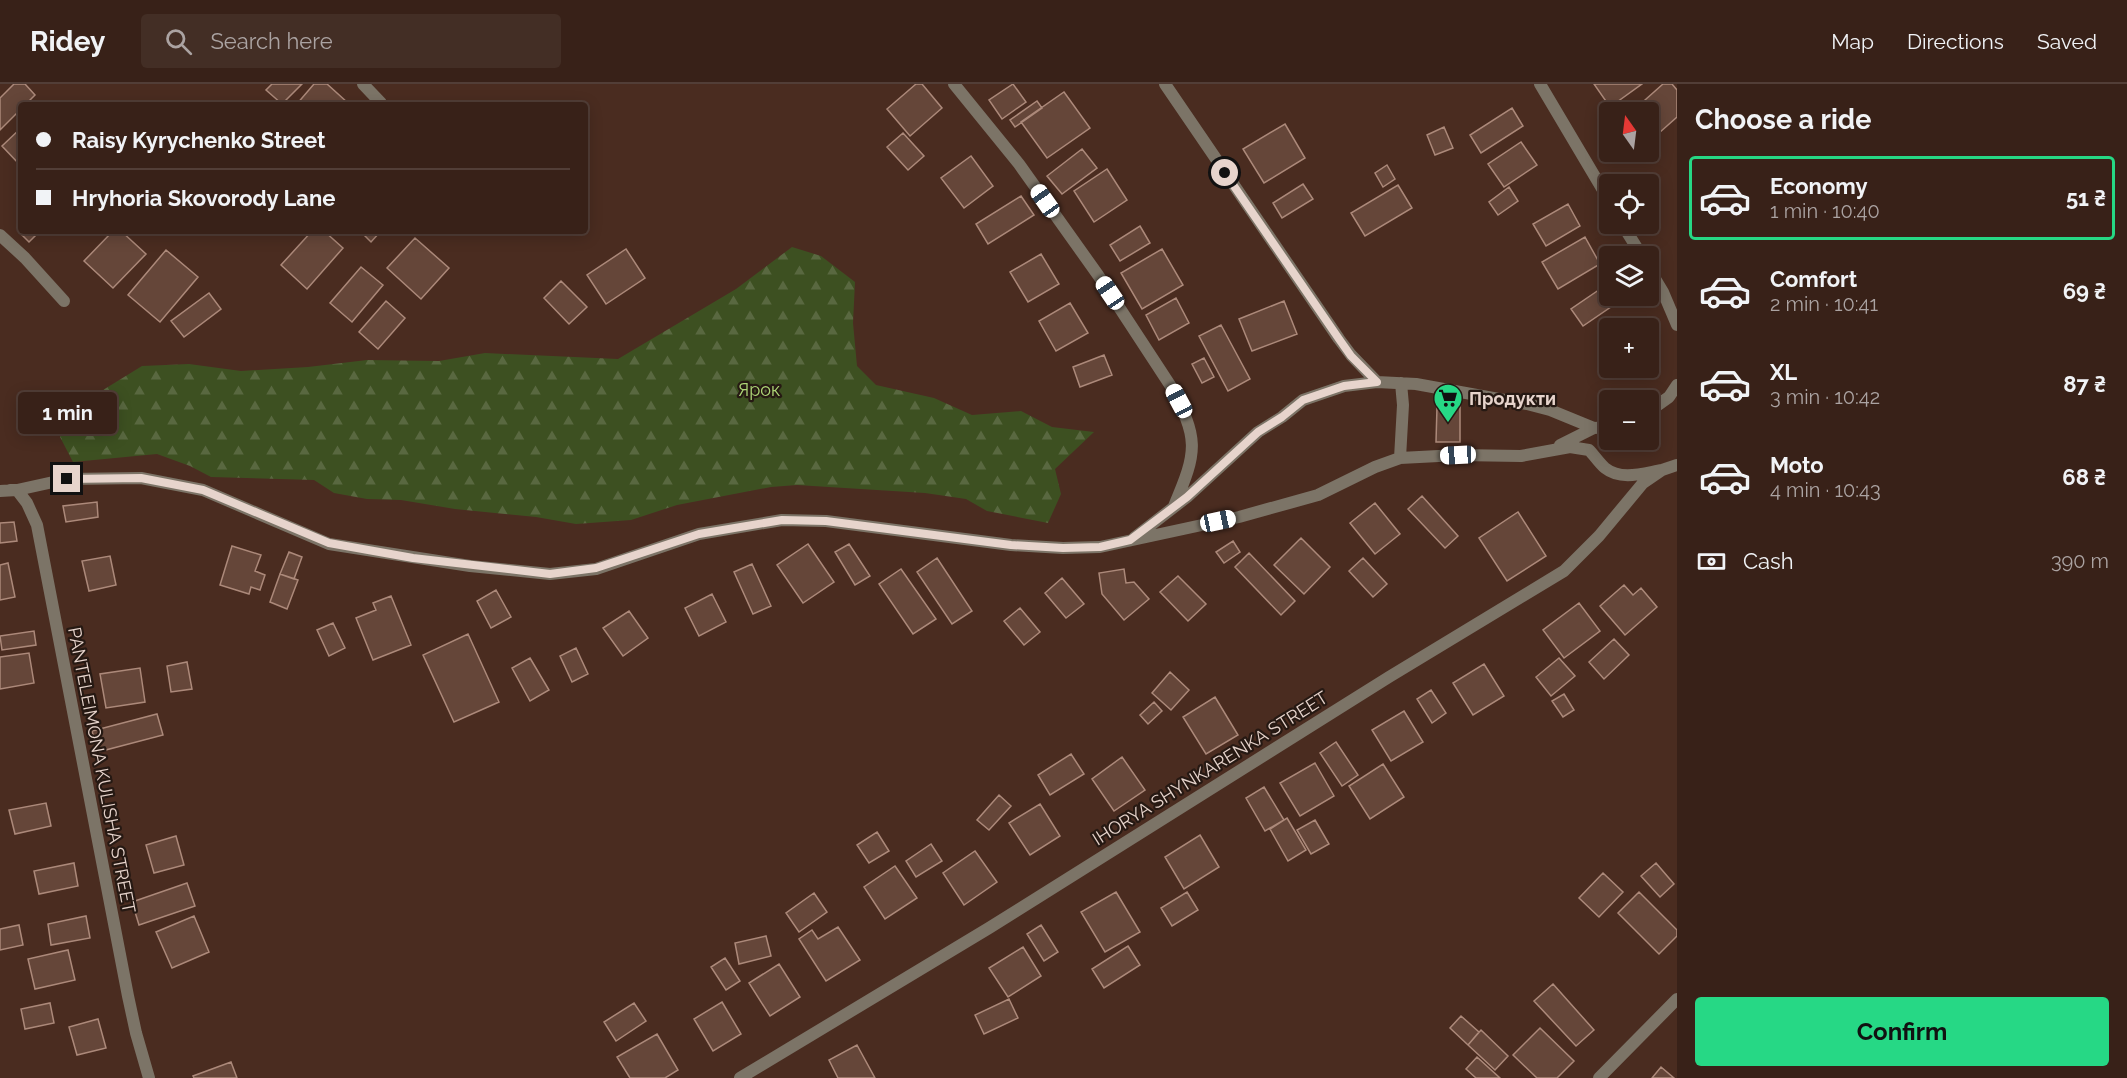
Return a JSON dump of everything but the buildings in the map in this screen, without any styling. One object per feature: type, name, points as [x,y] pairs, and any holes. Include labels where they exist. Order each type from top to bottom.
[{"type":"street","points":[[363,84],[380,102]]},
{"type":"street","points":[[954,84],[1019,164],[1098,275],[1179,401],[1193,436],[1190,464],[1173,507]]},
{"type":"street","points":[[1165,84],[1351,356],[1377,382]]},
{"type":"street","points":[[1540,84],[1599,183]]},
{"type":"street","points":[[0,235],[25,258],[64,301]]},
{"type":"street","points":[[1659,285],[1677,325]]},
{"type":"street","points":[[1130,540],[1173,507],[1258,432],[1303,400],[1344,386],[1377,382],[1416,384],[1527,404],[1550,410],[1594,428]]},
{"type":"street","points":[[1400,458],[1403,405],[1401,383]]},
{"type":"street","points":[[1659,404],[1669,397],[1677,385]]},
{"type":"street","points":[[1548,451],[1599,428]]},
{"type":"street","points":[[0,490],[17,490],[67,479],[141,478],[203,490],[329,543],[470,566],[550,574],[596,568],[699,534],[782,520],[826,521],[1011,545],[1063,548],[1100,547],[1239,517],[1318,495],[1375,466],[1400,458],[1458,455],[1521,456],[1570,447],[1589,450],[1605,469],[1619,475],[1662,470]]},
{"type":"street","name":"IHORYA SHYNKARENKA STREET","points":[[740,1078],[989,928],[1389,677],[1564,571],[1599,536],[1643,483],[1662,470],[1677,465]]},
{"type":"street","name":"PANTELEIMONA KULISHA STREET","points":[[17,490],[27,503],[37,525],[128,996],[149,1078]]},
{"type":"street","points":[[1599,1078],[1677,999]]},
{"type":"green space","name":"Ярок","points":[[792,247],[821,256],[855,282],[853,323],[857,366],[876,385],[934,398],[972,415],[1021,411],[1052,427],[1094,432],[1055,469],[1061,494],[1048,523],[987,511],[966,499],[925,493],[797,485],[771,487],[677,505],[631,520],[576,524],[401,500],[367,499],[334,493],[314,480],[211,477],[190,466],[157,454],[73,462],[60,437],[79,401],[103,390],[142,366],[189,364],[241,371],[308,367],[367,360],[439,361],[485,353],[618,359],[736,289]]},
{"type":"place","name":"Продукти","points":[[1448,424]]},
{"type":"route","points":[[67,479],[141,478],[203,490],[329,543],[470,566],[550,574],[596,568],[699,534],[782,520],[826,521],[1011,545],[1063,548],[1100,547],[1130,540],[1187,497],[1258,432],[1303,400],[1344,386],[1377,382],[1351,356],[1225,173]]}]
